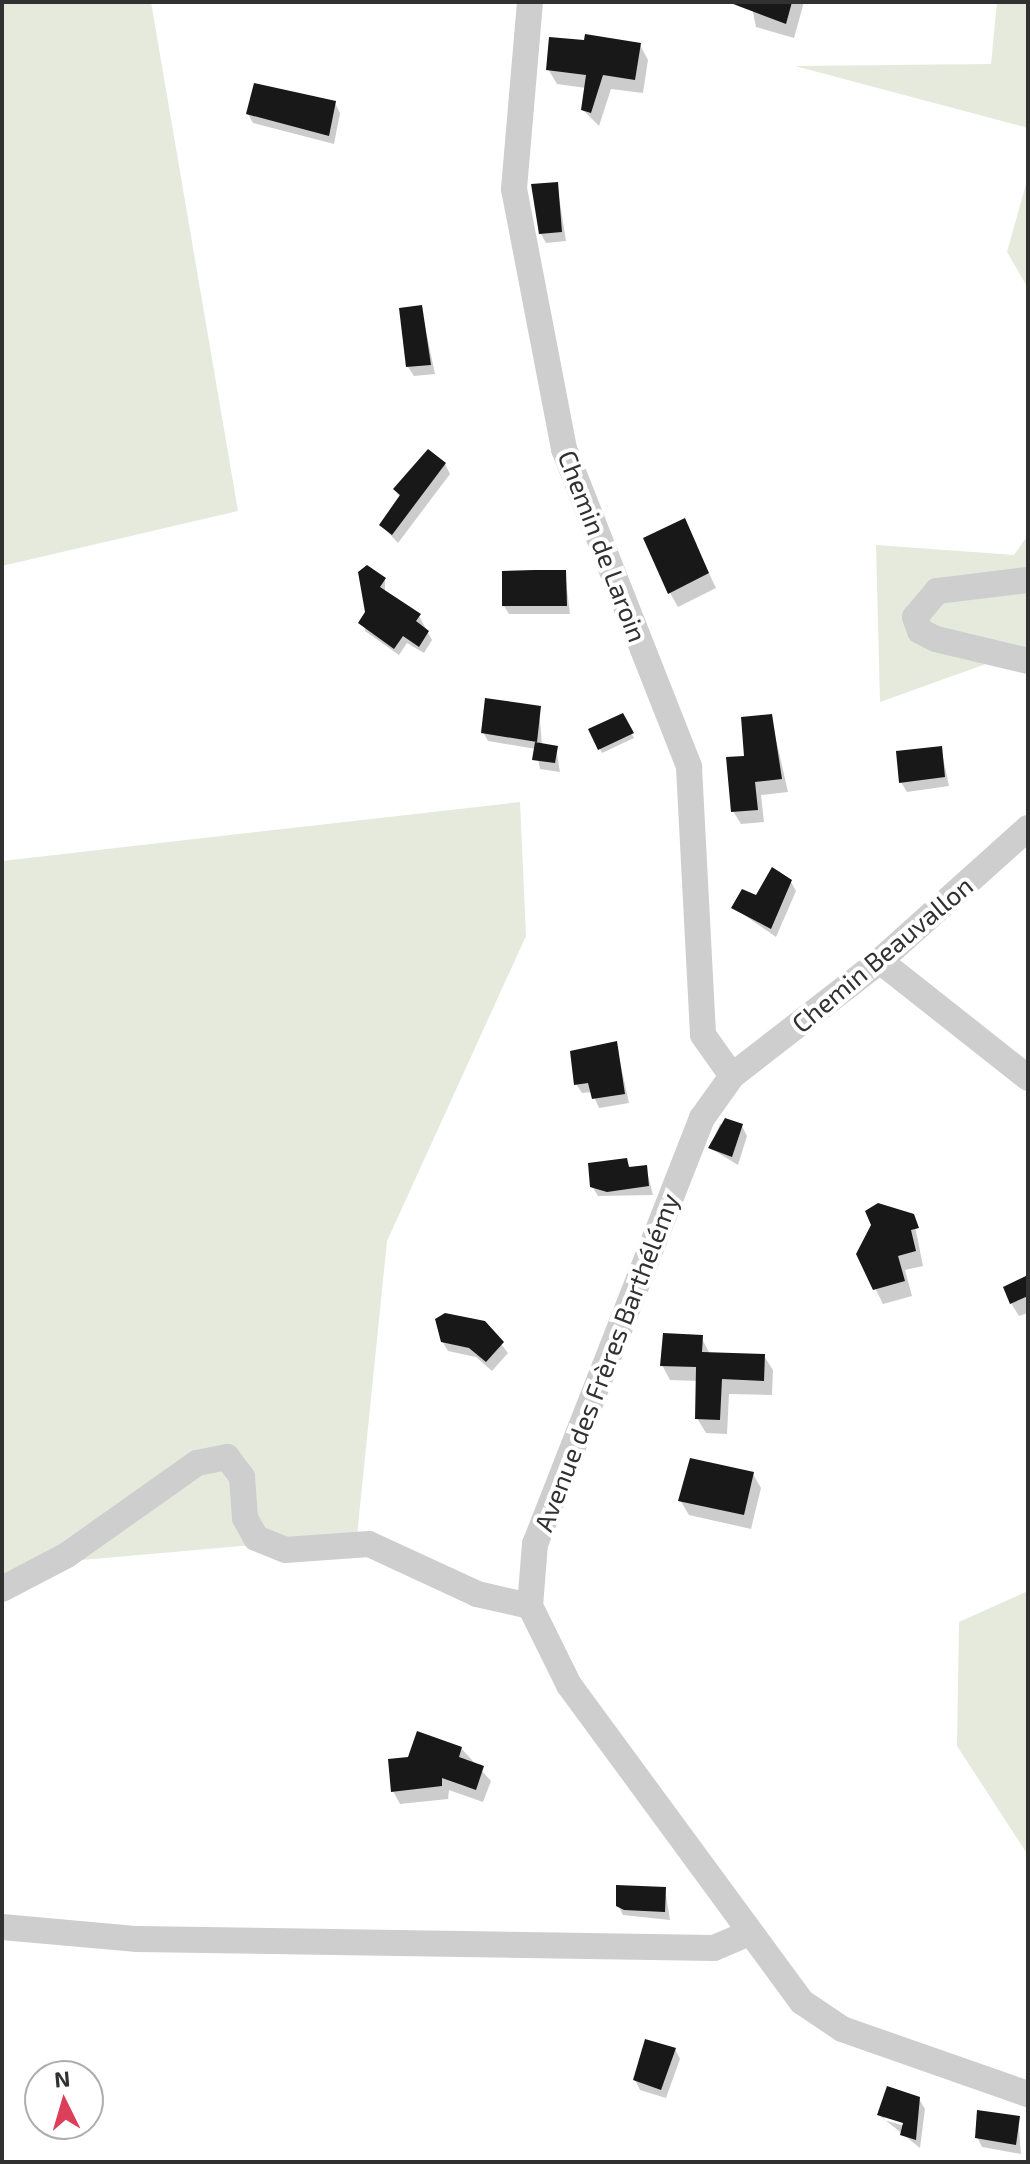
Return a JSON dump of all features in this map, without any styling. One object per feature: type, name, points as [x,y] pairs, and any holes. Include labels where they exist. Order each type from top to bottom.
[{"type":"street","name":"Chemin de Laroin","points":[[530,2],[514,189],[564,449],[689,767],[703,1035],[732,1076]]},
{"type":"street","points":[[1028,580],[937,591],[918,605],[915,617],[920,631],[936,639],[1028,661]]},
{"type":"street","name":"Chemin Beauvallon","points":[[732,1076],[880,961],[1028,828]]},
{"type":"street","points":[[880,961],[1028,1078]]},
{"type":"street","name":"Avenue des Frères Barthélémy","points":[[530,1606],[535,1544],[702,1118],[732,1076]]},
{"type":"street","points":[[2,1589],[67,1555],[197,1463],[227,1457],[242,1477],[245,1518],[256,1538],[285,1550],[369,1544],[477,1594],[530,1606],[569,1685],[720,1882],[750,1933],[791,1991],[842,2029],[1028,2094]]},
{"type":"street","points":[[2,1927],[137,1939],[714,1948],[750,1933]]},
{"type":"shaded area","points":[[2,2],[151,2],[238,511],[2,566]]},
{"type":"shaded area","points":[[997,2],[1028,2],[1028,128],[795,66],[991,64]]},
{"type":"shaded area","points":[[1028,177],[1028,288],[1007,252]]},
{"type":"shaded area","points":[[1028,535],[1028,649],[880,702],[876,545],[1014,555]]},
{"type":"shaded area","points":[[520,802],[526,936],[387,1241],[357,1536],[59,1562],[2,1592],[2,861]]},
{"type":"shaded area","points":[[1028,1591],[1028,1855],[957,1746],[959,1622]]},
{"type":"building","points":[[728,2],[792,2],[786,24]]},
{"type":"building","points":[[585,34],[641,43],[635,80],[603,75],[591,113],[581,110],[586,75],[546,70],[549,37],[584,40]]},
{"type":"building","points":[[254,83],[336,101],[329,136],[246,114]]},
{"type":"building","points":[[558,182],[562,232],[539,234],[531,184]]},
{"type":"building","points":[[422,305],[431,365],[406,367],[399,308]]},
{"type":"building","points":[[428,449],[446,463],[392,535],[379,525],[400,495],[393,489]]},
{"type":"building","points":[[685,518],[709,573],[668,594],[643,538]]},
{"type":"building","points":[[367,565],[386,578],[380,587],[421,614],[416,621],[429,631],[419,647],[403,636],[394,649],[358,623],[365,612],[358,572]]},
{"type":"building","points":[[566,570],[567,606],[502,606],[502,571]]},
{"type":"building","points":[[485,698],[541,706],[537,742],[481,733]]},
{"type":"building","points":[[623,713],[634,733],[598,750],[588,729]]},
{"type":"building","points":[[772,714],[782,779],[755,782],[758,810],[731,812],[726,757],[744,756],[741,717]]},
{"type":"building","points":[[535,742],[558,746],[555,763],[532,760]]},
{"type":"building","points":[[942,746],[945,777],[899,783],[896,751]]},
{"type":"building","points":[[772,867],[792,880],[771,929],[731,908],[742,889],[756,895]]},
{"type":"building","points":[[617,1041],[625,1094],[592,1099],[588,1083],[574,1085],[570,1051]]},
{"type":"building","points":[[725,1118],[743,1124],[732,1157],[708,1148]]},
{"type":"building","points":[[627,1158],[629,1167],[647,1165],[649,1186],[607,1192],[590,1187],[588,1163]]},
{"type":"building","points":[[878,1203],[914,1214],[919,1228],[911,1230],[916,1251],[898,1256],[905,1281],[873,1290],[856,1254],[871,1225],[865,1211]]},
{"type":"building","points":[[1028,1275],[1028,1296],[1010,1304],[1003,1287]]},
{"type":"building","points":[[445,1313],[485,1321],[504,1342],[486,1362],[469,1348],[441,1342],[435,1319]]},
{"type":"building","points":[[663,1333],[703,1335],[702,1352],[765,1354],[764,1381],[722,1379],[720,1420],[695,1419],[696,1367],[660,1366]]},
{"type":"building","points":[[690,1458],[754,1472],[744,1515],[678,1501]]},
{"type":"building","points":[[417,1731],[462,1747],[459,1757],[484,1766],[476,1790],[442,1778],[442,1786],[391,1792],[388,1759],[408,1757]]},
{"type":"building","points":[[616,1885],[666,1887],[665,1912],[624,1910],[616,1906]]},
{"type":"building","points":[[645,2039],[676,2048],[661,2090],[633,2080]]},
{"type":"building","points":[[887,2086],[920,2097],[916,2140],[900,2135],[903,2123],[877,2115]]},
{"type":"building","points":[[977,2110],[1020,2116],[1016,2145],[975,2138]]}]
